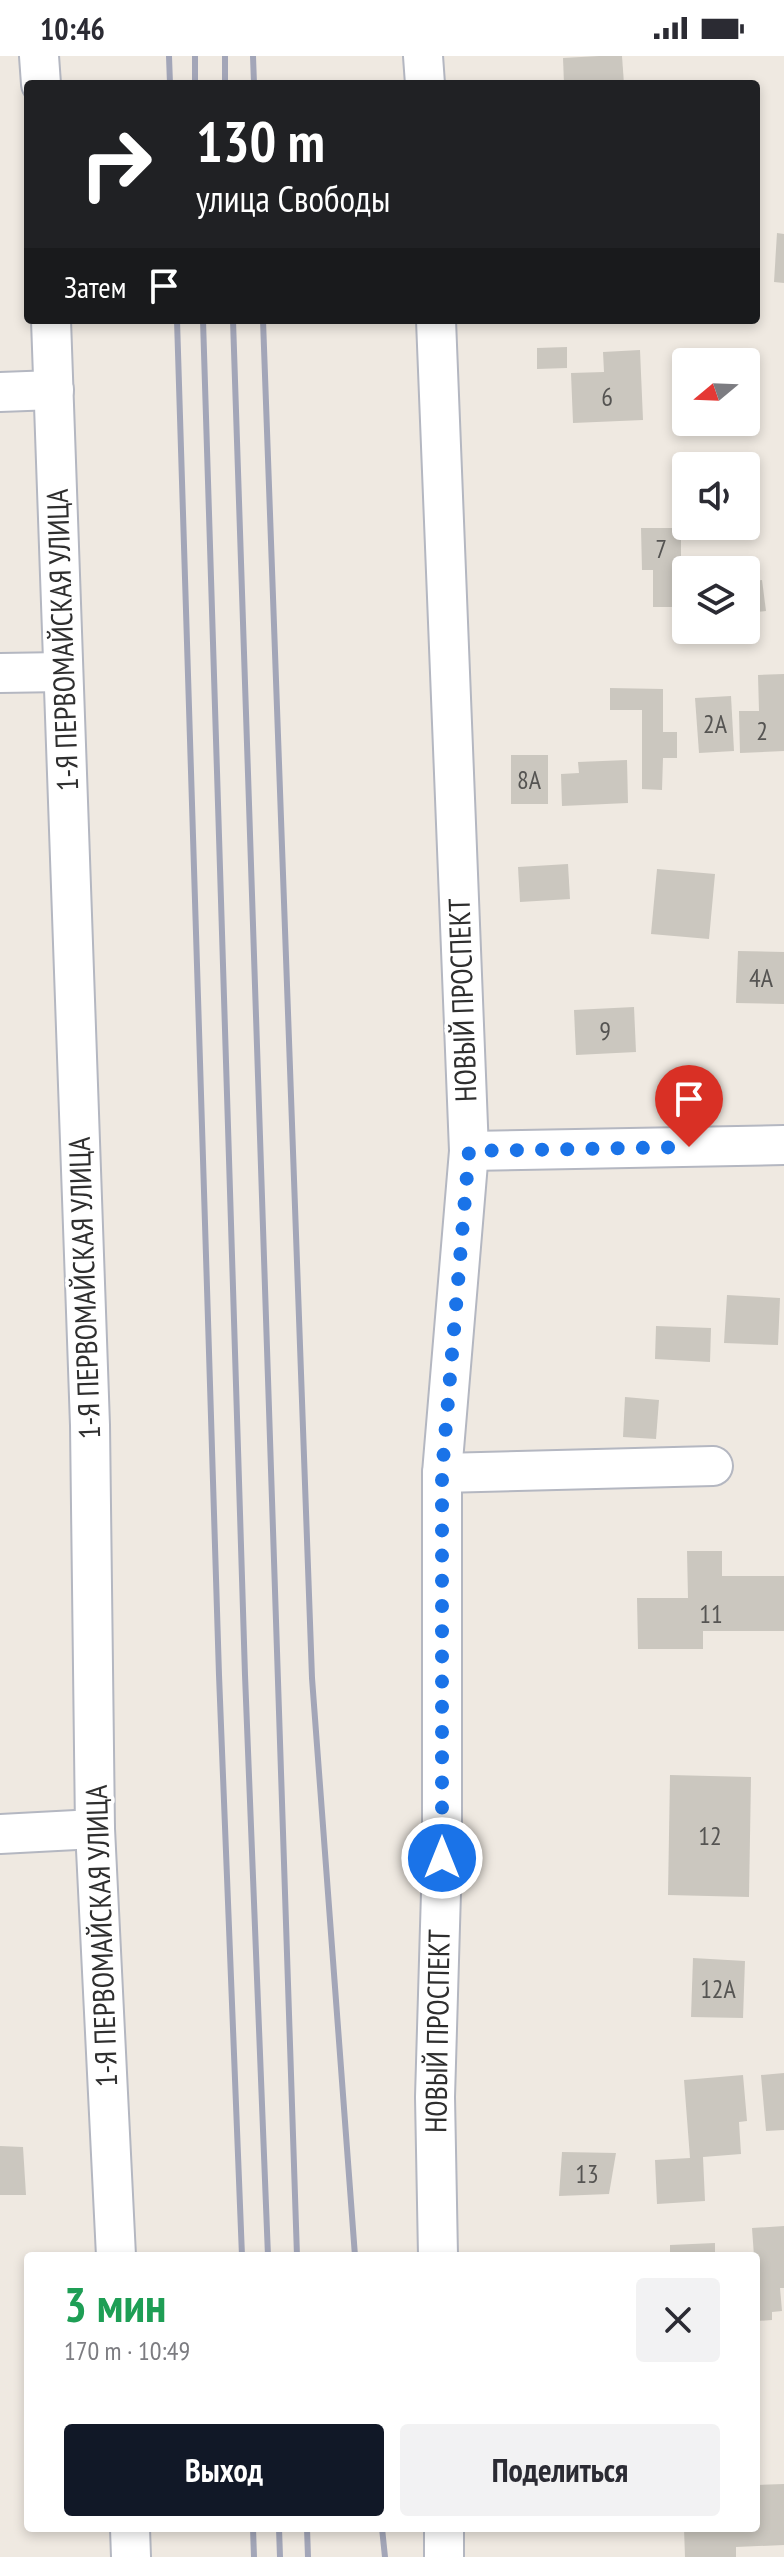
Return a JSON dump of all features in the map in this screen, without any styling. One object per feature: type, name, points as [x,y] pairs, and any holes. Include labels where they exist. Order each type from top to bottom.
[{"type":"street","points":[[39,56],[41,80]]},
{"type":"street","points":[[423,56],[425,80]]},
{"type":"street","name":"1-Я ПЕРВОМАЙСКАЯ УЛИЦА","points":[[51,324],[90,1425],[95,1829],[116,2252]]},
{"type":"street","name":"НОВЫЙ ПРОСПЕКТ","points":[[436,324],[469,1151],[442,1473],[442,1858],[435,2097],[438,2252]]},
{"type":"street","points":[[0,392],[54,390]]},
{"type":"street","points":[[0,673],[63,672]]},
{"type":"street","points":[[469,1151],[784,1145]]},
{"type":"street","points":[[442,1473],[713,1466]]},
{"type":"street","points":[[0,1834],[95,1829]]},
{"type":"street","points":[[130,2532],[131,2557]]},
{"type":"street","points":[[444,2532],[444,2557]]},
{"type":"building","points":[[622,56],[624,80],[564,80],[563,58]]},
{"type":"building","points":[[777,233],[784,234],[784,283],[774,282]]},
{"type":"building","points":[[567,347],[567,368],[537,369],[537,348]]},
{"type":"building","points":[[640,350],[643,420],[573,423],[571,373],[604,372],[603,352]]},
{"type":"building","points":[[641,528],[672,528],[672,540],[681,540],[681,556],[672,556],[672,607],[653,607],[653,570],[642,570]]},
{"type":"building","points":[[760,580],[766,611],[760,612]]},
{"type":"building","points":[[784,674],[784,751],[740,753],[739,711],[759,711],[758,675]]},
{"type":"building","points":[[610,688],[663,689],[663,732],[677,732],[677,758],[663,758],[662,790],[642,789],[642,710],[610,710]]},
{"type":"building","points":[[731,696],[734,751],[699,753],[695,698]]},
{"type":"building","points":[[511,755],[548,755],[548,804],[511,804]]},
{"type":"building","points":[[627,760],[628,803],[562,806],[561,774],[579,773],[578,762]]},
{"type":"building","points":[[568,864],[570,899],[520,902],[518,867]]},
{"type":"building","points":[[657,869],[715,874],[709,939],[651,934]]},
{"type":"building","points":[[738,951],[784,952],[784,1004],[736,1003]]},
{"type":"building","points":[[634,1007],[636,1052],[576,1055],[574,1010]]},
{"type":"building","points":[[727,1295],[780,1298],[778,1345],[724,1343]]},
{"type":"building","points":[[656,1326],[711,1328],[710,1362],[655,1359]]},
{"type":"building","points":[[625,1397],[659,1400],[656,1439],[623,1437]]},
{"type":"building","points":[[687,1551],[722,1551],[722,1576],[784,1576],[784,1631],[703,1631],[703,1649],[638,1649],[637,1598],[688,1598]]},
{"type":"building","points":[[670,1775],[751,1777],[749,1897],[668,1895]]},
{"type":"building","points":[[693,1958],[745,1961],[743,2018],[691,2017]]},
{"type":"building","points":[[784,2073],[784,2130],[766,2131],[761,2075]]},
{"type":"building","points":[[743,2075],[747,2121],[739,2122],[741,2154],[703,2157],[705,2201],[657,2204],[655,2160],[690,2158],[684,2080]]},
{"type":"building","points":[[0,2146],[23,2147],[26,2195],[0,2195]]},
{"type":"building","points":[[562,2152],[616,2153],[609,2194],[559,2196]]},
{"type":"building","points":[[784,2226],[784,2288],[780,2288],[782,2311],[772,2312],[772,2320],[760,2321],[760,2252],[754,2252],[752,2228]]},
{"type":"building","points":[[715,2243],[715,2252],[670,2252],[670,2245]]},
{"type":"building","points":[[784,2484],[784,2545],[736,2547],[736,2557],[685,2557],[684,2532],[760,2532],[760,2485]]},
{"type":"railway","points":[[169,56],[170,80]]},
{"type":"railway","points":[[195,56],[195,80]]},
{"type":"railway","points":[[225,56],[225,80]]},
{"type":"railway","points":[[253,56],[254,80]]},
{"type":"railway","points":[[177,324],[219,1675],[242,2252]]},
{"type":"railway","points":[[203,324],[245,1675],[268,2252]]},
{"type":"railway","points":[[233,324],[297,2252]]},
{"type":"railway","points":[[263,324],[312,1678],[355,2252]]},
{"type":"railway","points":[[253,2532],[254,2557]]},
{"type":"railway","points":[[279,2532],[280,2557]]},
{"type":"railway","points":[[307,2532],[308,2557]]},
{"type":"railway","points":[[382,2532],[385,2557]]},
{"type":"route","points":[[442,1858],[442,1473],[469,1151],[689,1147]]}]
